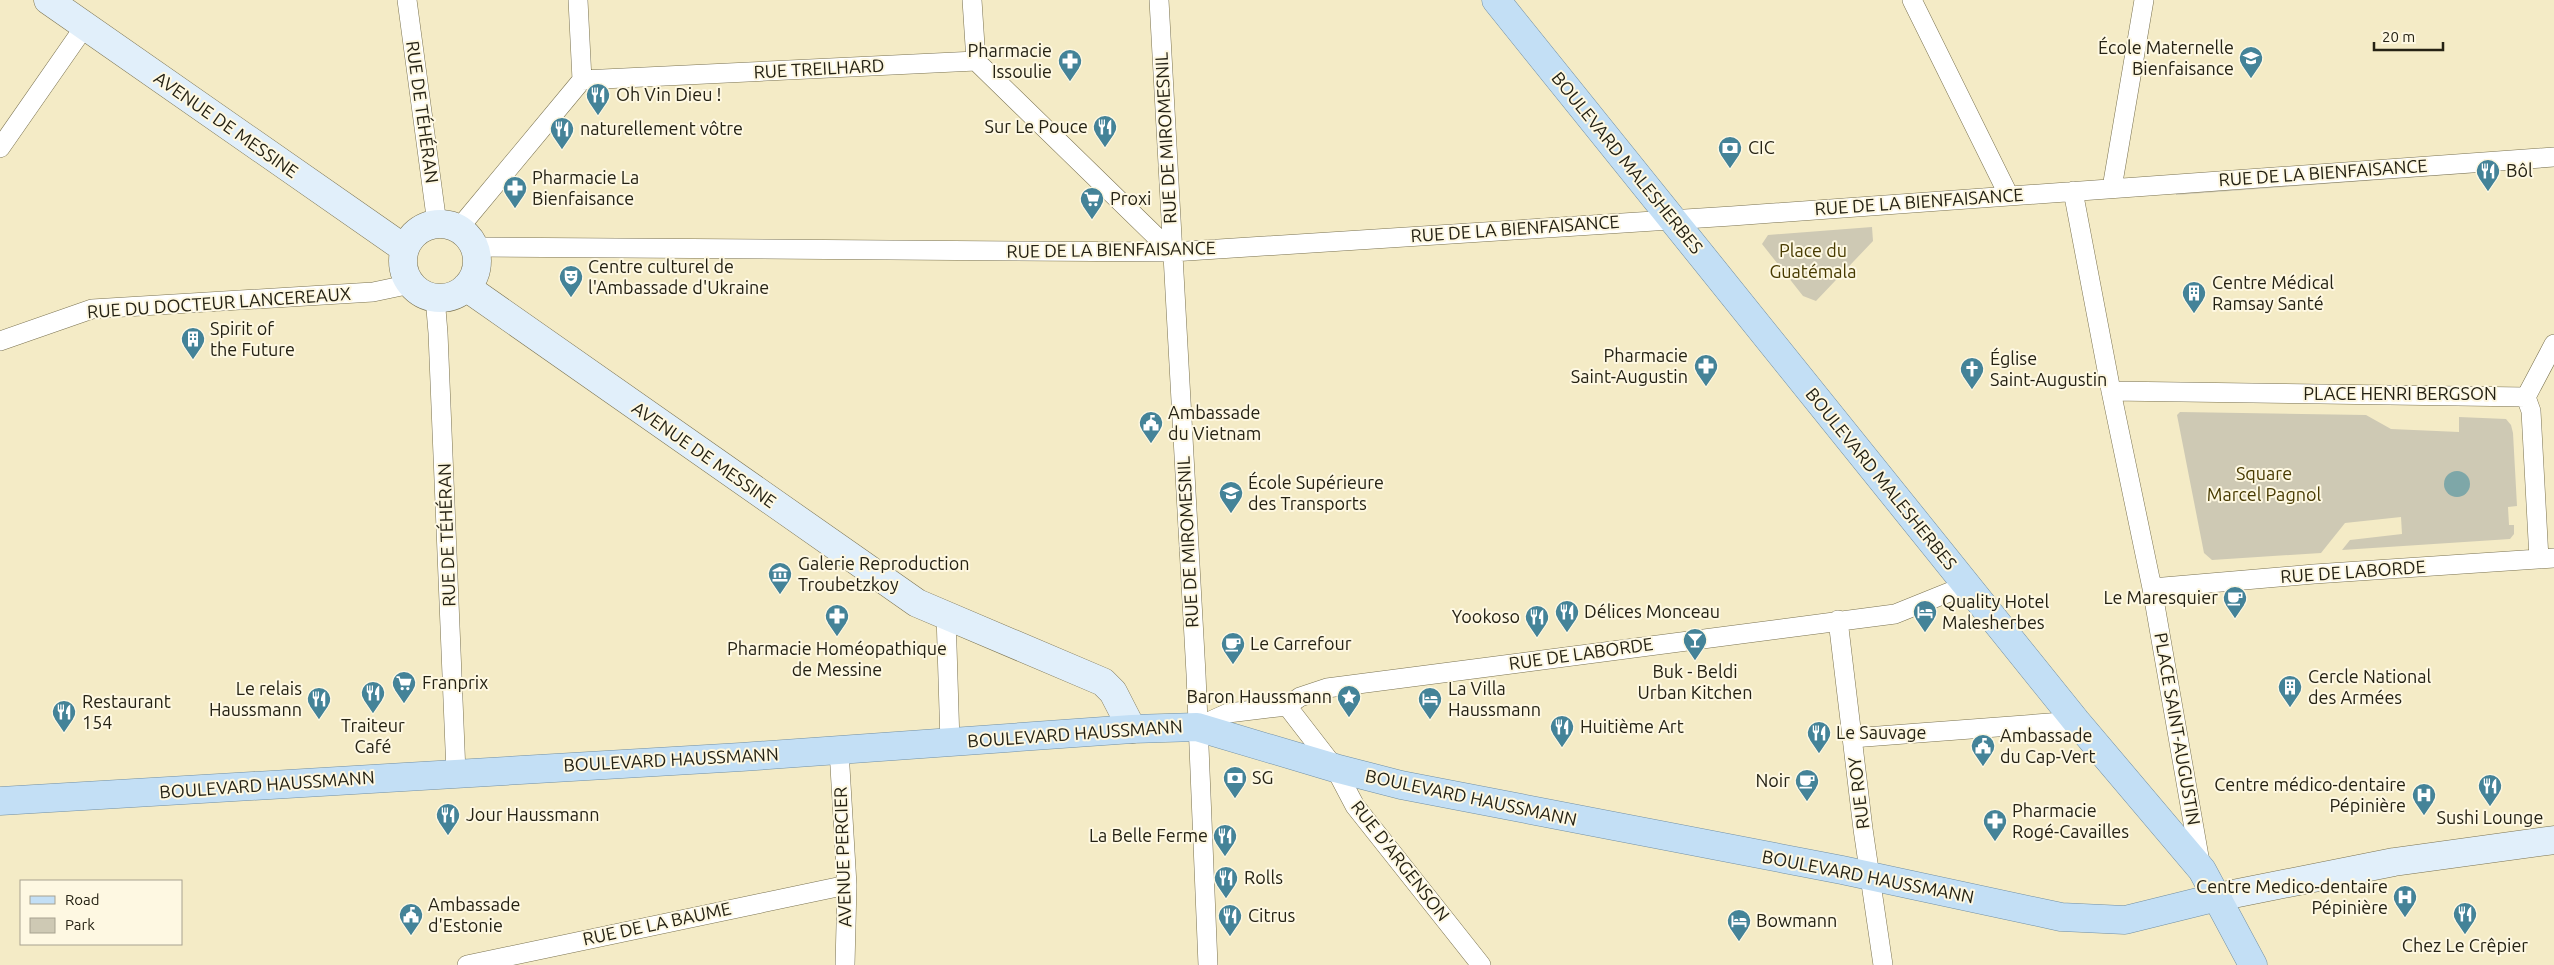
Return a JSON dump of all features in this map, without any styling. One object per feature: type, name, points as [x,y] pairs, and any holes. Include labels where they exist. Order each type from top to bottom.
[{"type":"main road","name":"BOULEVARD MALESHERBES","points":[[1496,0],[2076,721],[2202,870],[2254,965]]},
{"type":"main road","name":"BOULEVARD HAUSSMANN","points":[[0,801],[950,743],[1132,728],[1197,727],[1335,768],[1401,785],[1869,876],[2062,916],[2109,920],[2143,916],[2218,897]]},
{"type":"street","name":"AVENUE DE MESSINE","points":[[48,0],[405,249]]},
{"type":"street","name":"RUE DE TÉHÉRAN","points":[[407,0],[457,233]]},
{"type":"street","points":[[457,233],[582,80],[578,0]]},
{"type":"street","points":[[972,0],[976,62],[1172,252]]},
{"type":"street","name":"RUE DE MIROMESNIL","points":[[1159,0],[1196,674],[1208,965]]},
{"type":"street","points":[[1912,0],[2009,196]]},
{"type":"street","points":[[2112,188],[2144,0]]},
{"type":"street","points":[[0,148],[85,26]]},
{"type":"street","name":"RUE TREILHARD","points":[[582,80],[976,62]]},
{"type":"street","name":"RUE DE LA BIENFAISANCE","points":[[457,233],[1172,252],[1671,218],[1732,216],[2554,157]]},
{"type":"street","name":"PLACE SAINT-AUGUSTIN","points":[[2074,192],[2111,391],[2152,588],[2202,870]]},
{"type":"street","points":[[425,227],[457,233],[478,261],[476,271],[466,287],[446,297],[435,297],[418,290],[411,284],[404,267],[405,249],[416,232],[425,227]]},
{"type":"street","name":"RUE DU DOCTEUR LANCEREAUX","points":[[0,341],[92,309],[373,292],[411,284]]},
{"type":"street","name":"AVENUE DE MESSINE","points":[[466,287],[917,604],[946,614],[1103,682],[1113,692],[1132,728]]},
{"type":"street","name":"RUE DE TÉHÉRAN","points":[[435,297],[456,772]]},
{"type":"street","points":[[2547,558],[2531,411],[2526,397],[2554,344]]},
{"type":"street","name":"PLACE HENRI BERGSON","points":[[2111,391],[2526,397]]},
{"type":"street","name":"RUE DE LABORDE","points":[[2152,588],[2314,574],[2547,558]]},
{"type":"street","name":"RUE DE LABORDE","points":[[1197,727],[1228,713],[1287,706],[1300,697],[1327,688],[1895,614],[1967,585]]},
{"type":"street","points":[[946,614],[950,743]]},
{"type":"street","name":"RUE ROY","points":[[1838,620],[1869,876],[1883,965]]},
{"type":"street","name":"RUE D'ARGENSON","points":[[1287,706],[1335,768],[1355,806],[1482,965]]},
{"type":"street","points":[[1852,738],[2076,721]]},
{"type":"street","name":"AVENUE PERCIER","points":[[839,750],[847,886],[845,965]]},
{"type":"street","points":[[2218,897],[2368,866],[2554,840]]},
{"type":"street","name":"RUE DE LA BAUME","points":[[467,965],[847,886]]},
{"type":"green space","points":[[2554,160],[2554,167],[2176,195],[2176,188]]},
{"type":"green space","name":"Place du Guatémala","points":[[1872,227],[1873,241],[1816,301],[1803,296],[1762,244],[1768,235]]},
{"type":"green space","name":"Square Marcel Pagnol","points":[[2180,412],[2366,415],[2391,429],[2459,432],[2459,417],[2506,419],[2511,425],[2513,433],[2517,506],[2508,507],[2509,525],[2514,525],[2514,534],[2510,539],[2342,550],[2350,540],[2402,534],[2401,517],[2345,523],[2321,553],[2212,560],[2204,553],[2177,415]]},
{"type":"water","points":[[2457,471],[2466,475],[2470,484],[2466,493],[2457,497],[2448,493],[2444,484],[2448,475]]},
{"type":"place","name":"École Maternelle Bienfaisance","points":[[2251,79]]},
{"type":"place","name":"Pharmacie Issoulie","points":[[1070,82]]},
{"type":"place","name":"Oh Vin Dieu !","points":[[598,116]]},
{"type":"place","name":"Sur Le Pouce","points":[[1105,148]]},
{"type":"place","name":"naturellement vôtre","points":[[562,150]]},
{"type":"place","name":"CIC","points":[[1730,169]]},
{"type":"place","name":"Bôl","points":[[2488,192]]},
{"type":"place","name":"Pharmacie La Bienfaisance","points":[[515,209]]},
{"type":"place","name":"Proxi","points":[[1092,220]]},
{"type":"place","name":"Centre culturel de l'Ambassade d'Ukraine","points":[[571,298]]},
{"type":"place","name":"Centre Médical Ramsay Santé","points":[[2194,314]]},
{"type":"place","name":"Spirit of the Future","points":[[193,360]]},
{"type":"place","name":"Pharmacie Saint-Augustin","points":[[1706,387]]},
{"type":"place","name":"Église Saint-Augustin","points":[[1972,390]]},
{"type":"place","name":"Ambassade du Vietnam","points":[[1151,444]]},
{"type":"place","name":"École Supérieure des Transports","points":[[1231,514]]},
{"type":"place","name":"Galerie Reproduction Troubetzkoy","points":[[780,595]]},
{"type":"place","name":"Le Maresquier","points":[[2235,619]]},
{"type":"place","name":"Délices Monceau","points":[[1567,633]]},
{"type":"place","name":"Quality Hotel Malesherbes","points":[[1925,633]]},
{"type":"place","name":"Pharmacie Homéopathique de Messine","points":[[837,637]]},
{"type":"place","name":"Yookoso","points":[[1537,638]]},
{"type":"place","name":"Buk - Beldi Urban Kitchen","points":[[1695,661]]},
{"type":"place","name":"Le Carrefour","points":[[1233,665]]},
{"type":"place","name":"Franprix","points":[[404,704]]},
{"type":"place","name":"Cercle National des Armées","points":[[2290,708]]},
{"type":"place","name":"Traiteur Café","points":[[373,714]]},
{"type":"place","name":"Baron Haussmann","points":[[1349,718]]},
{"type":"place","name":"Le relais Haussmann","points":[[319,720]]},
{"type":"place","name":"La Villa Haussmann","points":[[1430,720]]},
{"type":"place","name":"Restaurant 154","points":[[64,733]]},
{"type":"place","name":"Huitième Art","points":[[1562,748]]},
{"type":"place","name":"Le Sauvage","points":[[1819,754]]},
{"type":"place","name":"Ambassade du Cap-Vert","points":[[1983,767]]},
{"type":"place","name":"SG","points":[[1235,799]]},
{"type":"place","name":"Noir","points":[[1807,802]]},
{"type":"place","name":"Sushi Lounge","points":[[2490,807]]},
{"type":"place","name":"Centre médico-dentaire Pépinière","points":[[2424,816]]},
{"type":"place","name":"Jour Haussmann","points":[[448,836]]},
{"type":"place","name":"Pharmacie Rogé-Cavailles","points":[[1995,842]]},
{"type":"place","name":"La Belle Ferme","points":[[1225,857]]},
{"type":"place","name":"Rolls","points":[[1226,899]]},
{"type":"place","name":"Centre Medico-dentaire Pépinière","points":[[2405,918]]},
{"type":"place","name":"Chez Le Crêpier","points":[[2465,935]]},
{"type":"place","name":"Ambassade d'Estonie","points":[[411,936]]},
{"type":"place","name":"Citrus","points":[[1230,937]]},
{"type":"place","name":"Bowmann","points":[[1739,942]]}]
